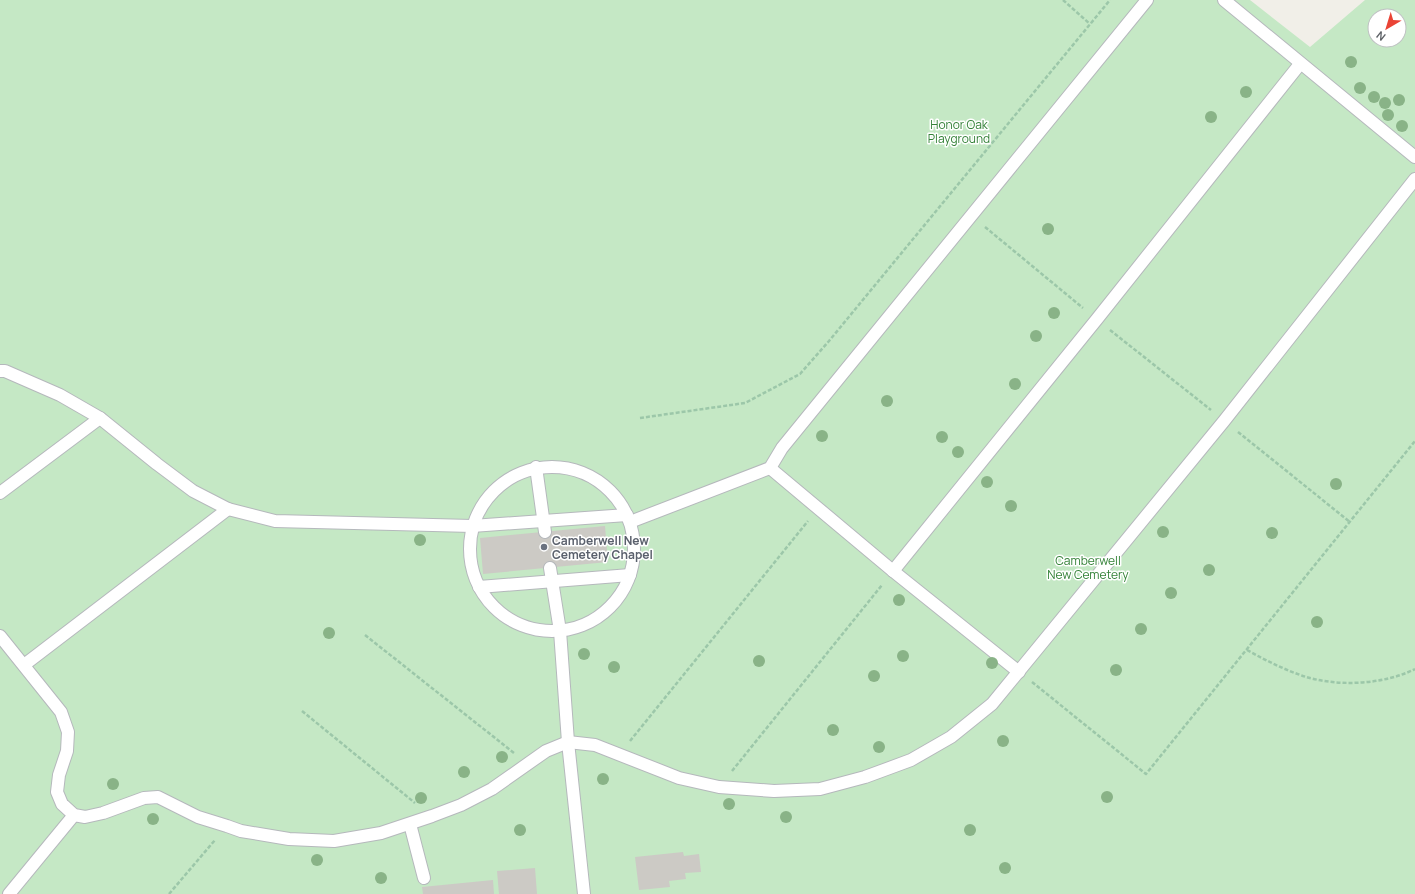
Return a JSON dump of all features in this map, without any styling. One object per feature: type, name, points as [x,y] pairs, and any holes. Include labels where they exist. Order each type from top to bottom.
[{"type":"lane","points":[[0,371],[6,371],[60,394],[100,418],[193,491],[228,509],[275,521],[472,526],[545,526],[628,518],[770,468],[782,448],[1147,0]]},
{"type":"lane","points":[[1224,0],[1415,157]]},
{"type":"lane","points":[[893,571],[1097,319],[1300,64]]},
{"type":"lane","points":[[0,636],[60,712],[68,732],[67,751],[59,775],[57,792],[62,804],[74,815],[85,817],[103,813],[144,798],[158,797],[198,817],[241,831],[289,839],[334,841],[381,833],[461,805],[492,789],[546,751],[568,742],[595,745],[679,778],[719,787],[774,791],[820,789],[865,777],[911,760],[951,737],[992,704],[1224,421],[1415,179]]},
{"type":"lane","points":[[0,492],[100,418]]},
{"type":"lane","points":[[558,466],[580,471],[599,481],[615,496],[628,518],[634,539],[634,558],[630,575],[619,596],[603,613],[583,625],[560,631],[536,630],[513,621],[494,607],[479,587],[472,568],[469,547],[472,526],[482,505],[496,488],[515,475],[536,468],[558,466]]},
{"type":"lane","points":[[536,468],[545,526]]},
{"type":"lane","points":[[770,468],[893,571],[1019,672]]},
{"type":"lane","points":[[24,665],[228,509]]},
{"type":"lane","points":[[550,568],[560,631],[568,742],[584,894]]},
{"type":"lane","points":[[479,587],[630,575]]},
{"type":"lane","points":[[9,894],[74,815]]},
{"type":"lane","points":[[410,824],[424,878]]},
{"type":"path","points":[[1064,0],[1090,24]]},
{"type":"path","points":[[640,418],[745,403],[800,374],[829,341],[1110,0]]},
{"type":"path","points":[[971,216],[1350,522]]},
{"type":"path","points":[[1019,672],[1146,774],[1415,441]]},
{"type":"path","points":[[620,754],[818,508]]},
{"type":"path","points":[[719,787],[893,571]]},
{"type":"path","points":[[365,635],[527,764]]},
{"type":"path","points":[[1247,650],[1272,664],[1304,676],[1339,683],[1370,682],[1405,674],[1415,669]]},
{"type":"path","points":[[302,711],[432,816]]},
{"type":"path","points":[[169,894],[227,826]]},
{"type":"green space","name":"Camberwell New Cemetery","points":[[0,0],[1250,0],[1310,47],[1365,0],[1415,0],[1415,894],[0,894]]},
{"type":"building","name":"Camberwell New Cemetery Chapel","points":[[605,526],[608,562],[483,574],[480,538]]},
{"type":"building","points":[[683,852],[684,856],[699,854],[701,872],[685,873],[686,879],[669,881],[670,887],[639,890],[635,857]]},
{"type":"building","points":[[535,868],[537,894],[499,894],[497,871]]},
{"type":"building","points":[[493,880],[494,894],[423,894],[422,887]]},
{"type":"place","name":"Camberwell New Cemetery Chapel","points":[[544,547]]},
{"type":"park label","name":"Honor Oak Playground","points":[[959,131]]}]
